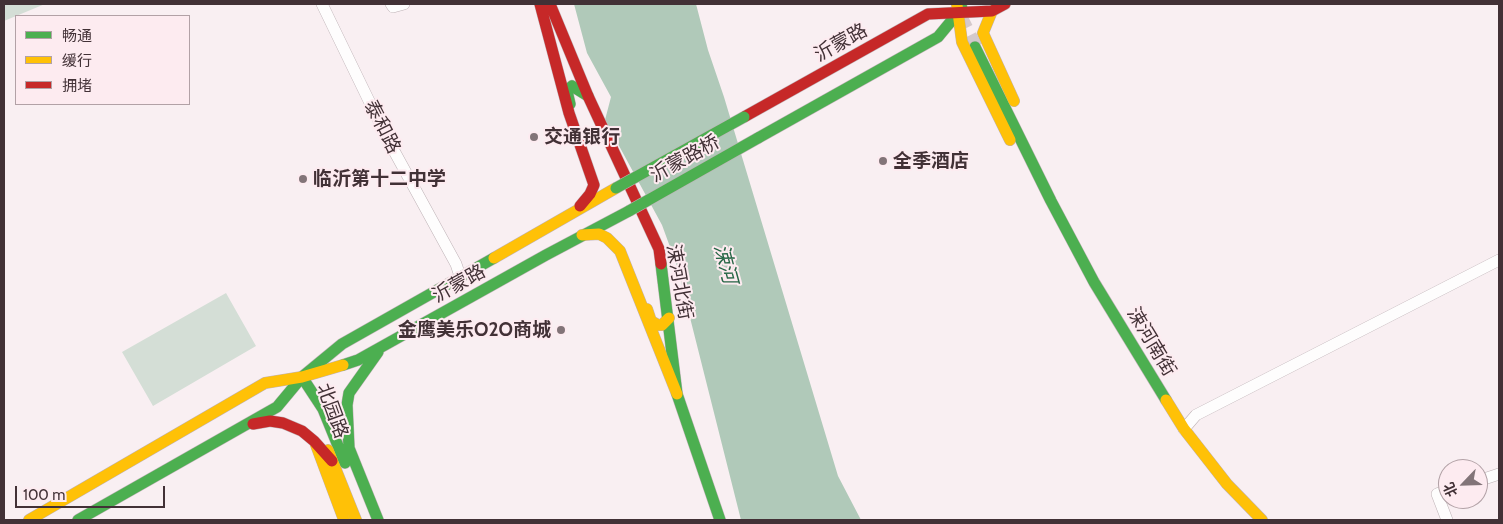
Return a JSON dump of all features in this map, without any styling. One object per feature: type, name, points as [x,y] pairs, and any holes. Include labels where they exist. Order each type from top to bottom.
[{"type":"main road","points":[[540,4],[569,113],[594,185],[590,194],[575,211]]},
{"type":"main road","name":"涑河北街","points":[[550,4],[588,96],[659,249],[677,394],[720,520]]},
{"type":"main road","points":[[948,4],[957,8],[976,28],[1045,168],[1051,201]]},
{"type":"main road","points":[[957,8],[966,4]]},
{"type":"main road","name":"沂蒙路","points":[[744,117],[930,9],[957,8],[992,11],[1005,4]]},
{"type":"main road","points":[[957,8],[962,42],[1028,178],[1051,201]]},
{"type":"main road","name":"沂蒙路桥","points":[[629,211],[938,37],[957,8]]},
{"type":"main road","points":[[976,28],[992,11]]},
{"type":"main road","name":"涑河南街","points":[[975,47],[1000,94],[1033,166],[1094,282],[1184,429],[1227,484],[1262,520]]},
{"type":"main road","points":[[588,96],[572,86],[567,91],[596,174],[600,181],[616,188]]},
{"type":"main road","name":"沂蒙路桥","points":[[616,188],[744,117]]},
{"type":"main road","name":"沂蒙路","points":[[78,520],[277,407],[302,377],[342,344],[616,188]]},
{"type":"main road","name":"沂蒙路","points":[[29,520],[265,383],[302,377],[358,360],[581,235],[629,211]]},
{"type":"main road","points":[[629,211],[616,232],[651,321],[662,325],[669,318]]},
{"type":"main road","points":[[581,235],[600,234],[620,251],[677,394]]},
{"type":"main road","points":[[378,520],[349,448],[347,405],[349,393],[381,347]]},
{"type":"main road","name":"北园路","points":[[302,377],[313,414],[356,520]]},
{"type":"main road","name":"北园路","points":[[302,377],[323,409],[368,520]]},
{"type":"main road","points":[[243,427],[270,421],[302,431],[332,461]]},
{"type":"main road","points":[[314,441],[344,520]]},
{"type":"street","name":"泰和路","points":[[322,4],[387,138],[456,264],[460,276]]},
{"type":"street","points":[[391,4],[392,7],[404,4]]},
{"type":"street","points":[[1184,429],[1196,415],[1499,260]]},
{"type":"shaded area","points":[[4,4],[45,4],[15,15],[4,21]]},
{"type":"shaded area","points":[[226,293],[256,346],[153,406],[122,352]]},
{"type":"water","name":"涑河","points":[[574,4],[696,4],[708,50],[724,97],[838,476],[861,520],[741,520],[677,266],[662,225],[605,120],[611,97],[587,53]]},
{"type":"tunnel","points":[[959,15],[975,47]]},
{"type":"traffic: fast","points":[[758,138],[938,37],[962,8]]},
{"type":"traffic: fast","points":[[975,47],[1051,201],[1094,282],[1166,400]]},
{"type":"traffic: fast","points":[[570,104],[567,91],[572,86],[588,96]]},
{"type":"traffic: fast","points":[[616,188],[744,117]]},
{"type":"traffic: fast","points":[[629,211],[758,138]]},
{"type":"traffic: fast","points":[[343,365],[358,360],[629,211]]},
{"type":"traffic: fast","points":[[78,520],[277,407],[302,377],[342,344],[494,258]]},
{"type":"traffic: fast","points":[[661,264],[677,394],[720,520]]},
{"type":"traffic: fast","points":[[378,352],[349,393],[347,405],[349,448],[378,520]]},
{"type":"traffic: fast","points":[[302,377],[323,409],[345,463]]},
{"type":"traffic: slow","points":[[957,5],[962,42],[1010,140]]},
{"type":"traffic: slow","points":[[992,11],[983,33],[1014,101]]},
{"type":"traffic: slow","points":[[494,258],[616,188]]},
{"type":"traffic: slow","points":[[582,235],[599,234],[607,238],[620,251],[677,394]]},
{"type":"traffic: slow","points":[[647,309],[651,321],[658,325],[662,325],[669,318]]},
{"type":"traffic: slow","points":[[29,520],[265,383],[302,377],[343,365]]},
{"type":"traffic: slow","points":[[1166,400],[1184,429],[1227,484],[1262,520]]},
{"type":"traffic: slow","points":[[316,445],[344,520]]},
{"type":"traffic: slow","points":[[328,450],[356,520]]},
{"type":"traffic: jam","points":[[540,4],[569,113],[594,185],[590,194],[580,206]]},
{"type":"traffic: jam","points":[[550,4],[588,96],[659,249],[661,264]]},
{"type":"traffic: jam","points":[[744,117],[928,14],[992,11],[1005,4]]},
{"type":"traffic: jam","points":[[253,424],[270,421],[283,423],[302,431],[332,461]]},
{"type":"place","name":"交通银行","points":[[534,137]]},
{"type":"place","name":"全季酒店","points":[[883,161]]},
{"type":"place","name":"临沂第十二中学","points":[[303,179]]},
{"type":"place","name":"金鹰美乐O2O商城","points":[[561,330]]}]
